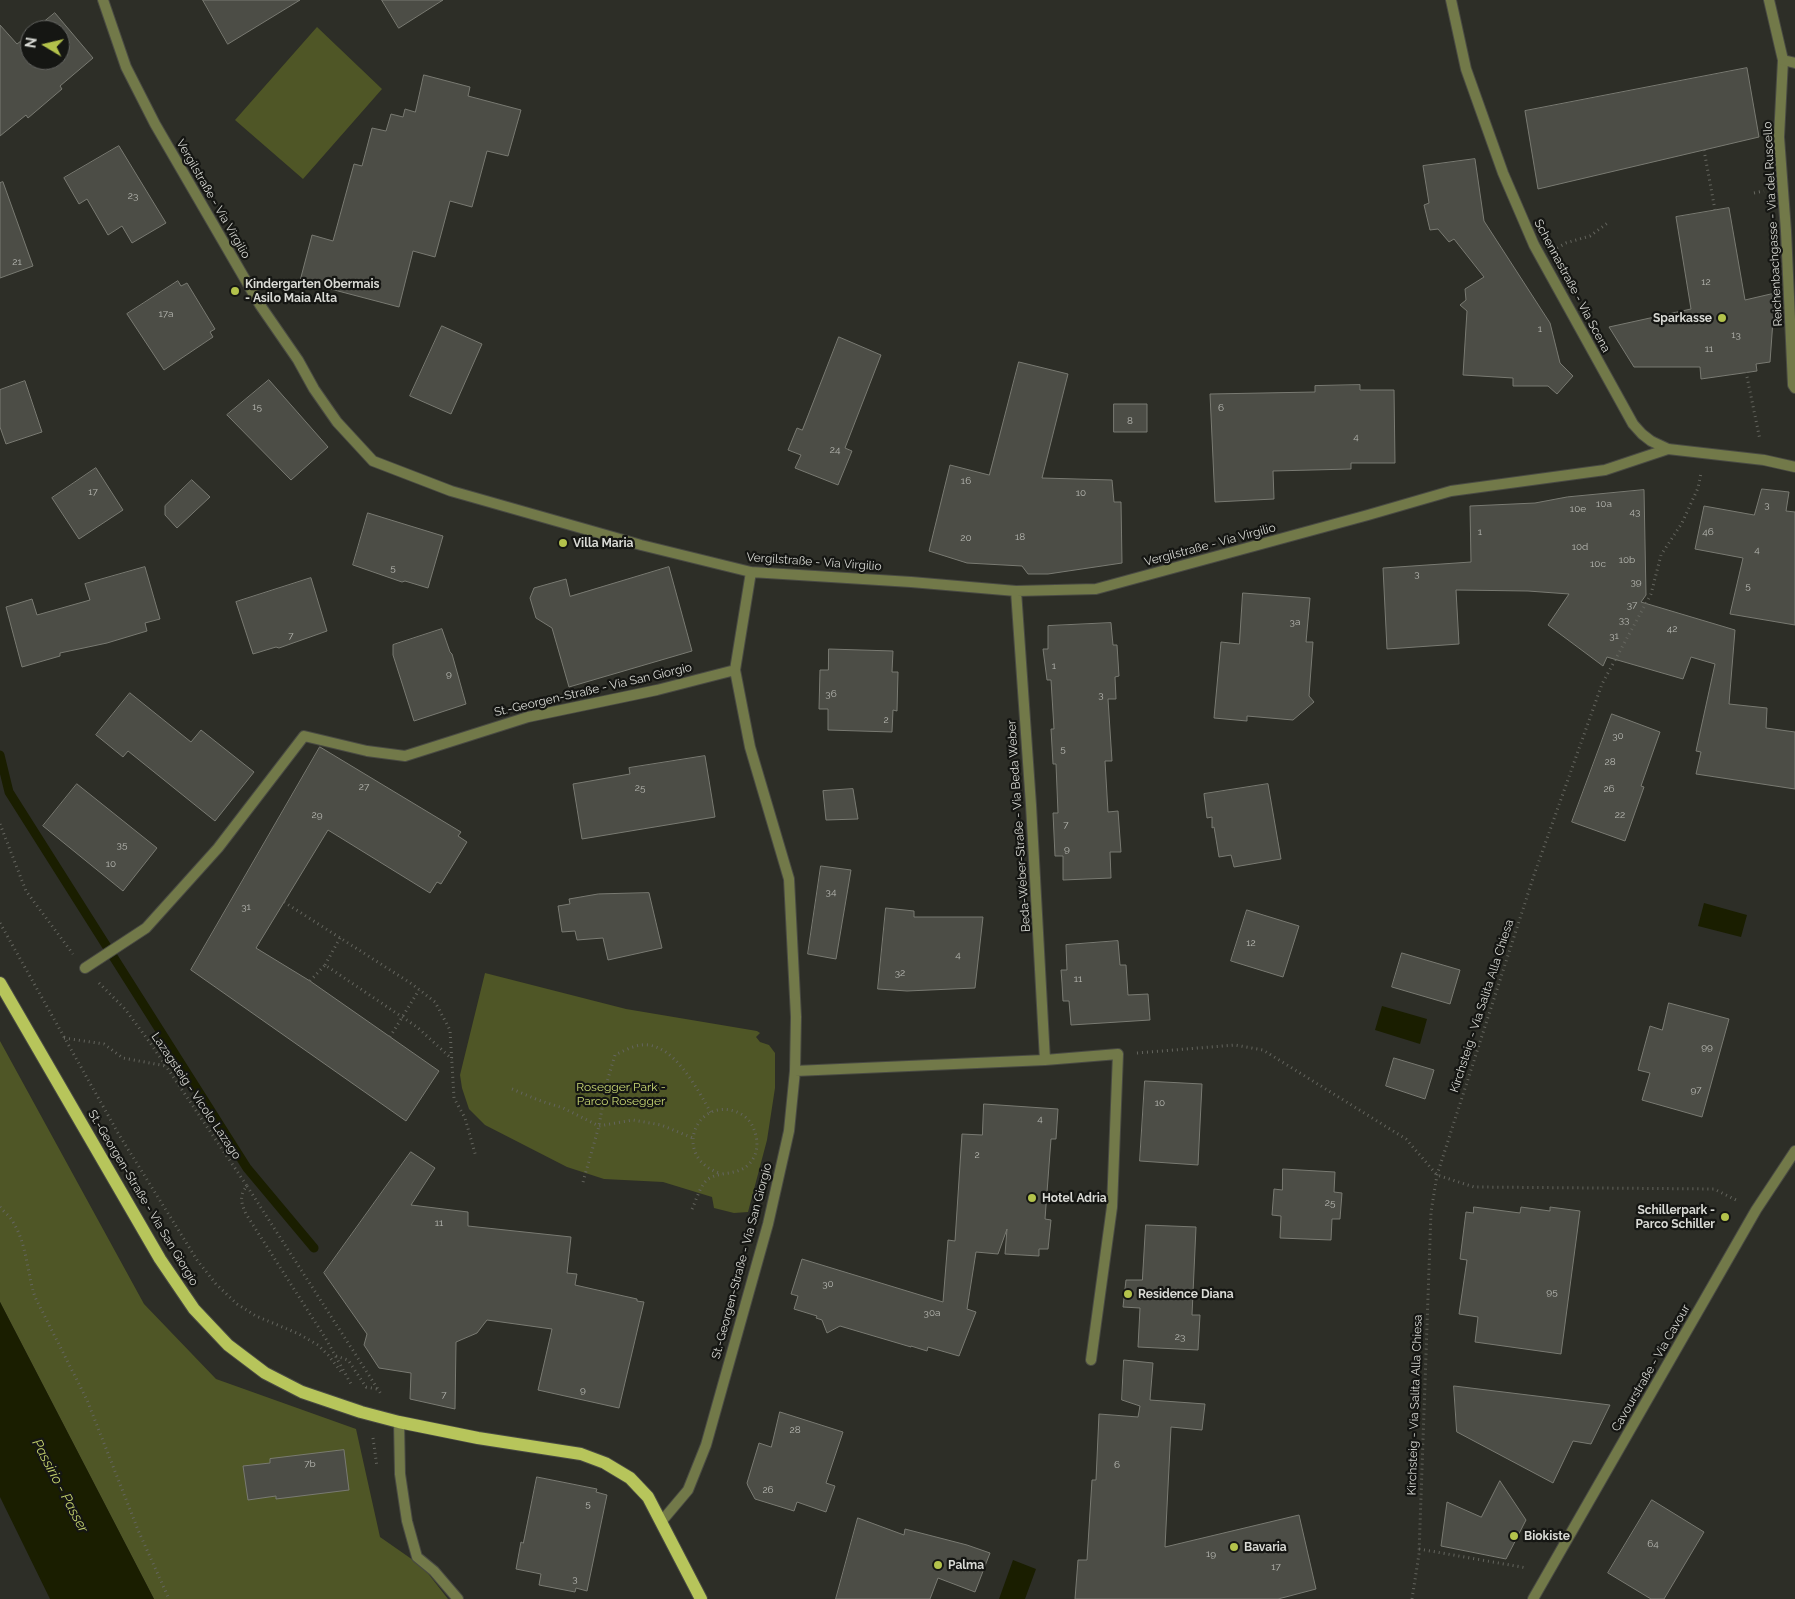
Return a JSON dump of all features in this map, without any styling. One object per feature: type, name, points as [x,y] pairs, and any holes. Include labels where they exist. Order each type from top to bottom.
[{"type":"main road","name":"St.-Georgen-Straße - Via San Giorgio","points":[[0,983],[160,1259],[194,1309],[228,1345],[265,1373],[302,1392],[330,1402],[399,1422],[478,1438],[581,1454],[605,1463],[630,1478],[648,1497],[701,1599]]},
{"type":"street","name":"Vergilstraße - Via Virgilio","points":[[103,0],[126,67],[151,116],[260,305],[298,360],[314,389],[337,422],[374,461],[407,475],[460,493],[641,545],[752,572],[1016,591],[1096,588],[1451,491],[1605,470],[1668,449]]},
{"type":"street","name":"Schennastraße - Via Scena","points":[[1451,0],[1466,69],[1503,173],[1534,245],[1633,424],[1651,441],[1668,449]]},
{"type":"street","name":"Reichenbachgasse - Via del Ruscello","points":[[1769,0],[1783,60],[1779,137],[1786,231],[1793,385],[1795,388]]},
{"type":"street","points":[[1783,60],[1795,63]]},
{"type":"street","points":[[1668,449],[1764,460],[1795,467]]},
{"type":"street","name":"St.-Georgen-Straße - Via San Giorgio","points":[[662,1522],[688,1490],[706,1445],[768,1224],[789,1131],[796,1071],[796,1017],[789,879],[750,748],[736,670],[752,572]]},
{"type":"street","name":"Beda-Weber-Straße - Via Beda Weber","points":[[1016,591],[1031,805],[1045,1060]]},
{"type":"street","name":"St.-Georgen-Straße - Via San Giorgio","points":[[84,968],[146,928],[218,848],[304,736],[367,751],[405,756],[528,717],[656,690],[736,670]]},
{"type":"street","points":[[796,1071],[1045,1060],[1118,1054],[1112,1207],[1091,1360]]},
{"type":"street","name":"Cavourstraße - Via Cavour","points":[[1533,1599],[1756,1210],[1795,1151]]},
{"type":"street","points":[[399,1422],[400,1474],[407,1521],[418,1557],[434,1571],[458,1599]]},
{"type":"path","points":[[1704,150],[1716,210]]},
{"type":"path","points":[[1566,243],[1590,236],[1609,222]]},
{"type":"path","points":[[1746,372],[1764,460]]},
{"type":"path","name":"Kirchsteig - Via Salita Alla Chiesa","points":[[1412,1599],[1420,1549],[1431,1212],[1436,1175],[1534,875],[1602,684],[1651,594],[1661,556],[1682,524],[1698,488],[1704,452]]},
{"type":"path","name":"Lazagsteig - Vicolo Lazago","points":[[0,824],[26,891],[84,968],[125,1009],[167,1066],[247,1186],[399,1422]]},
{"type":"path","points":[[284,902],[435,1002],[450,1030],[454,1098],[465,1118],[476,1157]]},
{"type":"path","points":[[0,923],[118,1133],[197,1260],[216,1284],[237,1304],[256,1316],[299,1334],[318,1345],[352,1387],[326,1338],[246,1214],[241,1201],[242,1192],[247,1186]]},
{"type":"path","points":[[310,981],[325,964],[340,938]]},
{"type":"path","points":[[325,964],[417,1027],[452,1060]]},
{"type":"path","points":[[390,1037],[419,990]]},
{"type":"path","points":[[64,1038],[104,1044],[123,1058],[167,1066]]},
{"type":"path","points":[[583,1182],[599,1126],[606,1085],[615,1054],[640,1045],[652,1045],[665,1051],[692,1079],[711,1113]]},
{"type":"path","points":[[1118,1054],[1235,1045],[1263,1050],[1406,1139],[1436,1175],[1474,1187],[1714,1189],[1756,1210]]},
{"type":"path","points":[[512,1089],[563,1108],[599,1126],[633,1120],[661,1125],[693,1138]]},
{"type":"path","points":[[692,1210],[706,1181],[722,1174],[741,1170],[754,1157],[757,1147],[756,1134],[751,1123],[742,1114],[730,1110],[717,1110],[706,1116],[697,1126],[693,1138],[694,1151],[700,1162],[710,1170],[722,1174]]},
{"type":"path","points":[[0,1207],[13,1221],[23,1243],[35,1297],[87,1400],[138,1530],[170,1599]]},
{"type":"path","points":[[335,1356],[348,1360],[366,1387],[378,1389]]},
{"type":"path","points":[[1420,1549],[1548,1572]]},
{"type":"green space","points":[[317,27],[382,89],[303,179],[235,120]]},
{"type":"green space","name":"Rosegger Park - Parco Rosegger","points":[[485,973],[626,1009],[760,1033],[756,1037],[760,1042],[769,1045],[775,1053],[775,1088],[767,1140],[748,1212],[734,1213],[714,1208],[712,1197],[663,1182],[604,1179],[567,1167],[485,1125],[469,1109],[460,1075]]},
{"type":"green space","points":[[0,1041],[144,1304],[216,1379],[356,1429],[380,1537],[423,1567],[448,1599],[154,1599],[0,1302]]},
{"type":"water","points":[[1704,903],[1747,915],[1741,937],[1698,926]]},
{"type":"water","points":[[1382,1006],[1427,1019],[1420,1044],[1375,1030]]},
{"type":"water","name":"Passirio - Passer","points":[[0,1302],[154,1599],[50,1599],[0,1497]]},
{"type":"water","points":[[1013,1560],[1036,1569],[1025,1599],[999,1599]]},
{"type":"building","points":[[203,0],[300,0],[228,44]]},
{"type":"building","points":[[382,0],[443,0],[399,28]]},
{"type":"building","points":[[55,13],[61,20],[46,20]]},
{"type":"building","points":[[0,25],[17,44],[20,42],[20,70],[70,70],[70,31],[93,58],[60,86],[62,89],[28,118],[26,115],[0,136]]},
{"type":"building","points":[[1747,68],[1759,137],[1538,189],[1525,111]]},
{"type":"building","points":[[424,75],[470,87],[468,96],[521,110],[508,156],[487,151],[472,207],[450,201],[435,257],[413,251],[399,307],[300,281],[312,235],[333,241],[354,164],[362,166],[372,128],[386,131],[391,114],[403,117],[405,109],[415,112]]},
{"type":"building","points":[[119,146],[166,223],[132,243],[122,226],[108,235],[87,199],[79,204],[64,178]]},
{"type":"building","points":[[1475,159],[1484,221],[1550,323],[1560,363],[1573,376],[1557,394],[1548,386],[1513,386],[1513,378],[1463,375],[1467,311],[1460,305],[1466,300],[1465,289],[1484,277],[1454,239],[1449,242],[1438,229],[1430,230],[1424,205],[1429,203],[1423,166]]},
{"type":"building","points":[[3,182],[33,266],[0,278],[0,183]]},
{"type":"building","points":[[1729,208],[1745,300],[1775,293],[1770,362],[1756,364],[1757,371],[1701,379],[1700,367],[1634,367],[1609,327],[1691,309],[1676,217]]},
{"type":"building","points":[[178,281],[181,286],[187,283],[215,329],[210,332],[213,337],[164,370],[127,314]]},
{"type":"building","points":[[442,326],[482,344],[451,414],[410,396]]},
{"type":"building","points":[[839,337],[881,355],[845,448],[852,451],[838,485],[795,468],[801,455],[788,450],[797,428],[802,430]]},
{"type":"building","points":[[1019,362],[1068,374],[1042,478],[1112,480],[1114,502],[1121,502],[1122,563],[1048,574],[1028,574],[1022,566],[967,563],[929,551],[950,465],[989,475]]},
{"type":"building","points":[[269,380],[328,447],[291,480],[227,415]]},
{"type":"building","points":[[25,381],[42,432],[6,444],[0,427],[0,390]]},
{"type":"building","points":[[1360,385],[1360,390],[1394,390],[1395,463],[1351,463],[1351,469],[1273,471],[1274,499],[1215,502],[1210,394],[1315,392],[1315,386]]},
{"type":"building","points":[[1114,404],[1147,404],[1147,432],[1114,432]]},
{"type":"building","points":[[96,468],[123,510],[79,539],[52,498]]},
{"type":"building","points":[[192,480],[210,497],[177,528],[165,515],[165,506]]},
{"type":"building","points":[[1762,489],[1789,492],[1786,511],[1795,512],[1795,625],[1730,614],[1743,558],[1695,549],[1704,506],[1754,515]]},
{"type":"building","points":[[1644,490],[1646,595],[1641,602],[1735,630],[1729,704],[1767,708],[1766,728],[1795,732],[1795,789],[1696,774],[1701,752],[1696,751],[1715,664],[1691,657],[1683,679],[1607,657],[1603,666],[1548,625],[1569,594],[1528,591],[1456,590],[1459,644],[1387,649],[1383,568],[1471,562],[1470,506],[1535,503],[1567,497]]},
{"type":"building","points":[[368,513],[443,536],[428,588],[405,581],[402,582],[353,565]]},
{"type":"building","points":[[145,567],[160,619],[145,623],[147,631],[107,643],[60,653],[60,656],[22,667],[6,607],[32,599],[37,615],[90,600],[85,584]]},
{"type":"building","points":[[669,567],[692,651],[569,687],[552,628],[536,618],[530,598],[534,588],[566,579],[570,596]]},
{"type":"building","points":[[311,578],[327,631],[279,648],[276,647],[253,654],[236,602]]},
{"type":"building","points":[[1243,593],[1310,598],[1306,642],[1313,642],[1309,696],[1314,702],[1293,720],[1247,716],[1247,721],[1214,718],[1221,642],[1239,644]]},
{"type":"building","points":[[1111,623],[1113,645],[1117,645],[1119,676],[1115,677],[1116,699],[1108,699],[1112,761],[1105,761],[1108,812],[1118,811],[1121,852],[1110,852],[1111,878],[1063,880],[1063,856],[1055,856],[1053,813],[1058,813],[1056,764],[1053,764],[1051,729],[1054,729],[1051,680],[1047,680],[1043,649],[1048,649],[1048,626]]},
{"type":"building","points":[[442,629],[452,654],[466,704],[414,721],[393,655],[393,645]]},
{"type":"building","points":[[829,649],[893,651],[892,672],[898,672],[897,711],[893,710],[892,732],[828,730],[828,709],[819,709],[820,670],[828,670]]},
{"type":"building","points":[[130,693],[191,742],[201,730],[254,772],[215,821],[128,751],[123,757],[96,735]]},
{"type":"building","points":[[1612,714],[1660,732],[1641,786],[1644,787],[1625,841],[1572,822]]},
{"type":"building","points":[[320,747],[461,832],[458,836],[467,842],[441,884],[437,882],[430,893],[328,830],[256,948],[310,981],[439,1071],[406,1121],[191,970]]},
{"type":"building","points":[[705,756],[715,817],[582,839],[573,784],[630,774],[629,768]]},
{"type":"building","points":[[77,784],[157,848],[123,891],[43,826]]},
{"type":"building","points":[[1268,784],[1281,859],[1234,867],[1231,855],[1219,857],[1214,827],[1212,828],[1212,817],[1207,818],[1204,794]]},
{"type":"building","points":[[853,789],[858,819],[826,820],[823,791]]},
{"type":"building","points":[[821,866],[851,870],[836,959],[808,954]]},
{"type":"building","points":[[649,893],[662,948],[608,960],[603,938],[577,940],[575,931],[562,932],[558,906],[570,904],[569,899],[598,894]]},
{"type":"building","points":[[886,908],[914,911],[914,917],[983,917],[975,988],[907,991],[878,989]]},
{"type":"building","points":[[1247,910],[1299,926],[1283,977],[1231,961]]},
{"type":"building","points":[[1118,941],[1120,965],[1126,965],[1128,995],[1148,994],[1150,1020],[1071,1025],[1069,1001],[1063,1001],[1061,970],[1067,970],[1066,945]]},
{"type":"building","points":[[1402,953],[1460,970],[1450,1004],[1392,987]]},
{"type":"building","points":[[1669,1003],[1729,1019],[1702,1117],[1642,1100],[1650,1073],[1638,1070],[1650,1026],[1662,1030]]},
{"type":"building","points":[[1394,1058],[1434,1070],[1425,1099],[1386,1086]]},
{"type":"building","points":[[1145,1081],[1202,1084],[1198,1165],[1140,1161]]},
{"type":"building","points":[[984,1104],[1058,1109],[1056,1139],[1051,1139],[1045,1219],[1051,1220],[1048,1249],[1039,1249],[1039,1256],[1005,1254],[1007,1229],[998,1254],[976,1252],[967,1309],[976,1312],[959,1356],[928,1347],[927,1351],[911,1347],[840,1326],[827,1333],[822,1320],[816,1318],[817,1316],[794,1309],[798,1296],[791,1294],[802,1259],[943,1302],[948,1240],[955,1241],[962,1134],[982,1135]]},
{"type":"building","points":[[411,1152],[435,1168],[411,1205],[468,1212],[468,1226],[571,1237],[567,1273],[577,1274],[575,1285],[644,1302],[619,1408],[538,1390],[552,1329],[487,1320],[477,1333],[456,1342],[455,1409],[410,1399],[411,1373],[379,1368],[364,1345],[367,1334],[324,1273]]},
{"type":"building","points":[[1283,1169],[1335,1172],[1334,1192],[1342,1193],[1340,1219],[1332,1219],[1331,1240],[1280,1238],[1281,1216],[1272,1215],[1274,1189],[1282,1190]]},
{"type":"building","points":[[1474,1207],[1520,1213],[1521,1207],[1550,1211],[1550,1207],[1580,1211],[1561,1354],[1475,1342],[1478,1317],[1459,1314],[1467,1260],[1460,1259],[1466,1212],[1473,1213]]},
{"type":"building","points":[[1146,1225],[1196,1227],[1192,1315],[1200,1315],[1198,1350],[1138,1347],[1140,1308],[1123,1307],[1126,1280],[1142,1280]]},
{"type":"building","points":[[1124,1360],[1153,1363],[1150,1400],[1205,1404],[1202,1430],[1171,1427],[1165,1547],[1299,1515],[1316,1589],[1278,1599],[1075,1599],[1078,1560],[1087,1560],[1092,1480],[1096,1480],[1099,1414],[1138,1417],[1140,1406],[1122,1400]]},
{"type":"building","points":[[1454,1386],[1610,1405],[1591,1444],[1573,1441],[1553,1483],[1457,1432]]},
{"type":"building","points":[[780,1412],[843,1432],[826,1483],[835,1486],[826,1512],[797,1502],[794,1511],[755,1499],[748,1486],[747,1483],[759,1443],[771,1447]]},
{"type":"building","points":[[344,1450],[349,1490],[276,1499],[276,1496],[248,1500],[243,1466],[270,1463],[270,1459]]},
{"type":"building","points":[[537,1477],[597,1489],[596,1492],[607,1495],[587,1591],[576,1588],[575,1592],[539,1585],[541,1574],[516,1569]]},
{"type":"building","points":[[1500,1481],[1526,1520],[1506,1559],[1441,1546],[1447,1502],[1481,1517]]},
{"type":"building","points":[[1652,1500],[1704,1532],[1664,1599],[1651,1599],[1608,1573]]},
{"type":"building","points":[[858,1518],[904,1535],[905,1529],[990,1553],[975,1592],[938,1578],[930,1599],[836,1599]]},
{"type":"waterway","points":[[0,755],[9,792],[247,1168],[314,1248]]},
{"type":"place","name":"Kindergarten Obermais - Asilo Maia Alta","points":[[235,291]]},
{"type":"place","name":"Sparkasse","points":[[1722,318]]},
{"type":"place","name":"Villa Maria","points":[[563,543]]},
{"type":"place","name":"Hotel Adria","points":[[1032,1198]]},
{"type":"place","name":"Schillerpark - Parco Schiller","points":[[1725,1217]]},
{"type":"place","name":"Residence Diana","points":[[1128,1294]]},
{"type":"place","name":"Biokiste","points":[[1514,1536]]},
{"type":"place","name":"Bavaria","points":[[1234,1547]]},
{"type":"place","name":"Palma","points":[[938,1565]]}]
